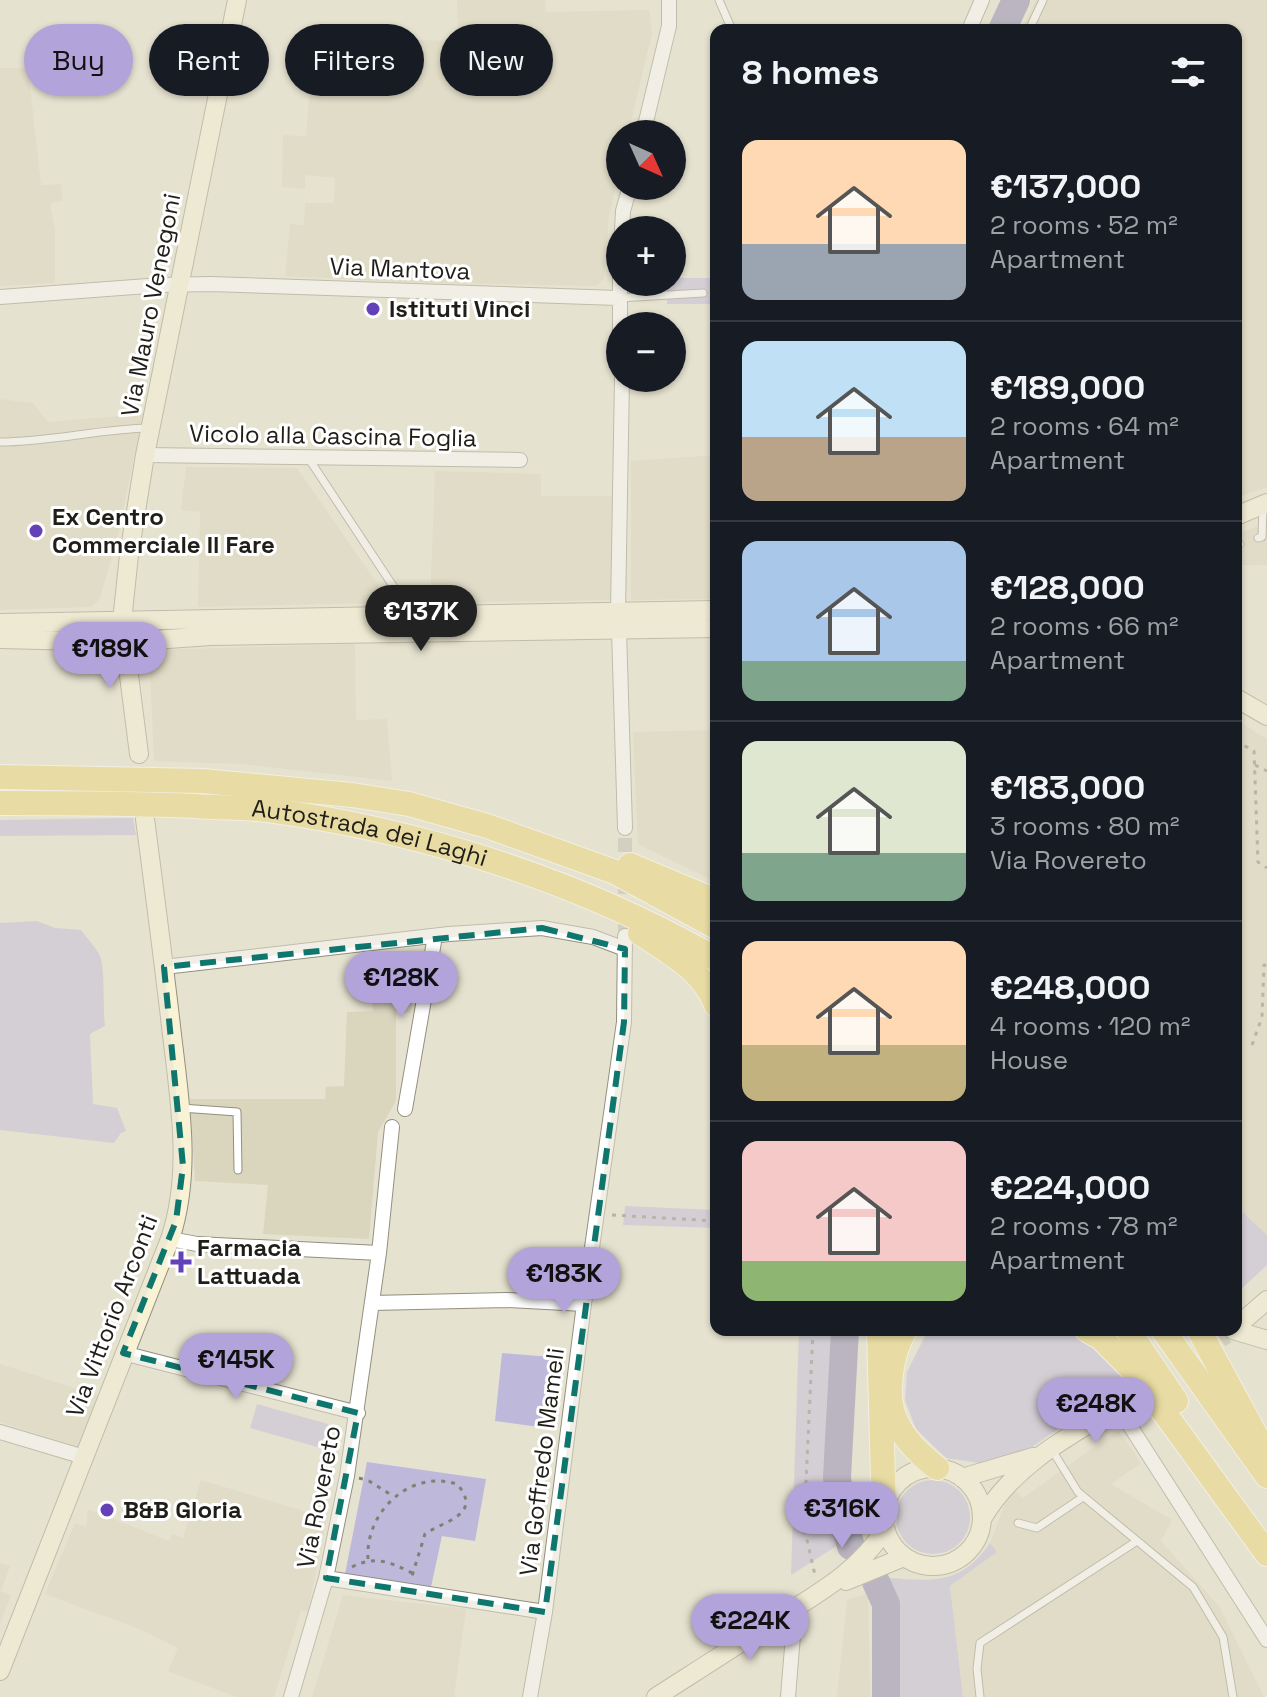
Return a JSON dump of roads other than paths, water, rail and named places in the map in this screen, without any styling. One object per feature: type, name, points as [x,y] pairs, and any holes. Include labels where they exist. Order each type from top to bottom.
[{"type":"highway","name":"Autostrada dei Laghi","points":[[0,777],[269,785],[409,804],[487,826],[615,872],[710,924]]},
{"type":"highway","name":"Autostrada dei Laghi","points":[[0,803],[118,802],[266,810],[398,833],[528,874],[632,915],[710,956]]},
{"type":"highway","points":[[266,810],[392,844],[513,883],[604,917],[639,932],[678,959],[703,980],[710,993]]},
{"type":"highway","points":[[487,826],[601,854],[710,899]]},
{"type":"highway","points":[[879,1336],[884,1524]]},
{"type":"highway","points":[[902,1336],[893,1362],[893,1415],[909,1442],[937,1468]]},
{"type":"highway","points":[[1098,1336],[1134,1371],[1267,1554]]},
{"type":"highway","points":[[1132,1336],[1267,1534]]},
{"type":"highway","points":[[1167,1336],[1267,1476]]},
{"type":"highway","points":[[1202,1336],[1267,1458]]},
{"type":"main road","name":"Via Mauro Venegoni","points":[[122,621],[129,555],[150,428],[237,0]]},
{"type":"main road","points":[[1242,514],[1265,504]]},
{"type":"main road","points":[[0,639],[125,642],[618,621],[710,611]]},
{"type":"main road","points":[[0,623],[390,616],[618,621],[710,628]]},
{"type":"main road","points":[[122,621],[139,754]]},
{"type":"main road","points":[[1242,701],[1267,716]]},
{"type":"main road","name":"Via Vittorio Arconti","points":[[0,1671],[170,1239],[183,1178],[180,1108],[145,819]]},
{"type":"main road","points":[[1242,1321],[1267,1300]]},
{"type":"main road","points":[[1242,1333],[1267,1340]]},
{"type":"main road","points":[[884,1524],[892,1545],[914,1563],[937,1566],[959,1559],[975,1542],[982,1519],[1003,1487],[1045,1452],[1124,1403]]},
{"type":"main road","points":[[962,1478],[1045,1452]]},
{"type":"main road","points":[[656,1697],[819,1593],[859,1563],[874,1548],[884,1524],[889,1495],[904,1478],[925,1469],[937,1468],[962,1478],[975,1491],[982,1519]]},
{"type":"main road","points":[[819,1593],[904,1557]]},
{"type":"street","points":[[646,120],[669,26],[669,0]]},
{"type":"street","points":[[972,24],[982,0]]},
{"type":"street","name":"Via Mantova","points":[[0,297],[180,285],[618,298]]},
{"type":"street","points":[[618,298],[619,312]]},
{"type":"street","points":[[623,392],[618,621],[625,828]]},
{"type":"street","name":"Vicolo alla Cascina Foglia","points":[[145,455],[520,460]]},
{"type":"street","name":"Via Goffredo Mameli","points":[[435,936],[542,928],[625,943],[624,1022],[545,1612],[530,1697]]},
{"type":"street","points":[[164,967],[435,936],[405,1109]]},
{"type":"street","name":"Via Rovereto","points":[[291,1697],[332,1580],[358,1413],[392,1127]]},
{"type":"street","points":[[170,1239],[197,1244],[379,1253]]},
{"type":"street","points":[[372,1303],[507,1300],[584,1304]]},
{"type":"street","points":[[123,1353],[358,1413]]},
{"type":"street","points":[[1124,1403],[1267,1640]]},
{"type":"street","points":[[0,1432],[84,1457]]},
{"type":"street","name":"Via Goffredo Mameli","points":[[332,1580],[545,1612]]},
{"type":"street","points":[[788,1697],[792,1610]]},
{"type":"lane","points":[[719,0],[729,24]]},
{"type":"lane","points":[[1032,24],[1043,0]]},
{"type":"lane","points":[[618,298],[703,293]]},
{"type":"lane","points":[[0,442],[150,428]]},
{"type":"lane","points":[[309,459],[393,586],[390,616]]},
{"type":"lane","points":[[1258,538],[1262,537],[1264,529],[1265,504]]},
{"type":"lane","points":[[180,1108],[237,1112],[238,1170]]},
{"type":"lane","points":[[1045,1452],[1083,1497],[1193,1587],[1223,1637],[1233,1697]]},
{"type":"lane","points":[[1018,1523],[1037,1528],[1083,1497]]},
{"type":"lane","points":[[980,1697],[977,1669],[980,1643],[1137,1541]]},
{"type":"waterway","points":[[1005,24],[1016,0]]},
{"type":"waterway","points":[[845,1336],[837,1477],[841,1514],[851,1546]]},
{"type":"waterway","points":[[876,1582],[886,1604],[886,1697]]},
{"type":"tunnel","points":[[625,828],[625,936]]},
{"type":"tunnel","points":[[1153,1384],[1225,1336]]},
{"type":"place","name":"Istituti Vinci","points":[[373,309]]},
{"type":"place","name":"Ex Centro Commerciale Il Fare","points":[[36,531]]},
{"type":"place","name":"Farmacia Lattuada","points":[[181,1262]]},
{"type":"place","name":"B&B Gloria","points":[[107,1510]]}]
